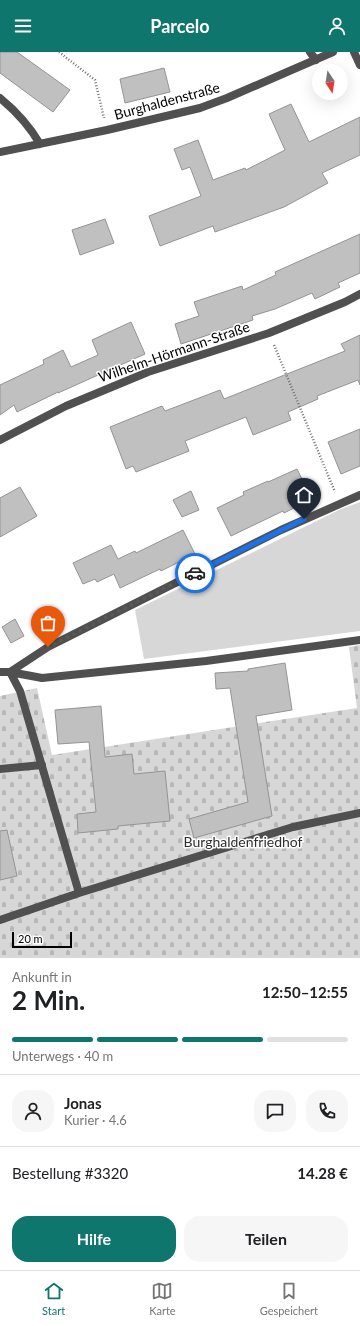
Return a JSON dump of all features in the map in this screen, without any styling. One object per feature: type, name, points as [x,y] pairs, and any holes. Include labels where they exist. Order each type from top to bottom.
[{"type":"street","points":[[310,52],[316,60]]},
{"type":"street","name":"Burghaldenstraße","points":[[0,152],[107,130],[200,108],[227,98],[333,52]]},
{"type":"street","points":[[354,52],[360,65]]},
{"type":"street","points":[[0,98],[17,112],[32,129],[40,144]]},
{"type":"street","name":"Wilhelm-Hörmann-Straße","points":[[0,440],[66,406],[148,372],[270,333],[345,302],[360,294]]},
{"type":"street","points":[[10,672],[48,647],[281,530],[360,495]]},
{"type":"street","points":[[0,672],[10,672],[42,678],[206,661],[360,640]]},
{"type":"street","points":[[10,672],[20,691],[79,893]]},
{"type":"street","points":[[0,769],[42,765]]},
{"type":"street","points":[[0,920],[79,893],[293,827],[360,813]]},
{"type":"path","points":[[59,52],[95,80],[107,130]]},
{"type":"path","points":[[275,348],[340,504]]},
{"type":"green space","points":[[360,502],[360,631],[144,659],[135,610],[341,509]]},
{"type":"green space","name":"Burghaldenfriedhof","points":[[360,645],[360,958],[0,958],[0,696],[37,688],[52,755],[357,708],[349,647]]},
{"type":"building","points":[[0,52],[17,52],[70,90],[53,112],[0,73]]},
{"type":"building","points":[[164,68],[170,92],[125,103],[120,79]]},
{"type":"building","points":[[291,104],[309,142],[360,117],[360,155],[322,173],[328,183],[284,207],[215,232],[213,226],[160,246],[149,216],[201,196],[190,167],[182,170],[174,149],[198,140],[213,180],[245,168],[246,170],[285,150],[269,114]]},
{"type":"building","points":[[105,219],[114,243],[80,255],[72,230]]},
{"type":"building","points":[[360,234],[360,273],[338,283],[340,287],[315,299],[312,293],[275,309],[252,316],[253,320],[181,344],[175,324],[199,316],[194,302],[242,286],[243,290],[276,275],[275,272]]},
{"type":"building","points":[[131,322],[145,354],[58,392],[17,412],[14,405],[0,415],[0,385],[44,364],[43,360],[63,350],[71,367],[98,355],[92,340]]},
{"type":"building","points":[[360,335],[360,385],[358,380],[317,396],[318,399],[288,412],[291,420],[253,435],[246,417],[185,441],[189,451],[136,472],[133,466],[126,469],[110,427],[162,406],[165,411],[220,390],[224,399],[345,351],[341,344]]},
{"type":"building","points":[[360,429],[360,466],[341,474],[328,442]]},
{"type":"building","points":[[297,469],[312,499],[231,536],[217,508],[244,495],[243,492]]},
{"type":"building","points":[[20,487],[37,516],[0,537],[0,498]]},
{"type":"building","points":[[191,491],[199,510],[182,517],[173,500]]},
{"type":"building","points":[[183,530],[195,554],[161,571],[160,569],[120,588],[114,574],[97,582],[95,579],[83,584],[73,563],[111,545],[118,559],[135,551],[136,553]]},
{"type":"building","points":[[15,619],[24,636],[11,643],[2,627]]},
{"type":"building","points":[[285,663],[292,710],[256,716],[272,816],[194,838],[189,819],[248,802],[230,688],[216,689],[215,673],[248,671],[248,669]]},
{"type":"building","points":[[101,706],[105,757],[132,754],[134,774],[165,771],[170,821],[118,826],[118,829],[78,833],[77,814],[96,812],[89,742],[58,744],[55,710]]},
{"type":"building","points":[[7,830],[17,876],[0,880],[0,831]]},
{"type":"way so far","points":[[48,647],[195,573]]},
{"type":"route","points":[[195,573],[304,519]]}]
